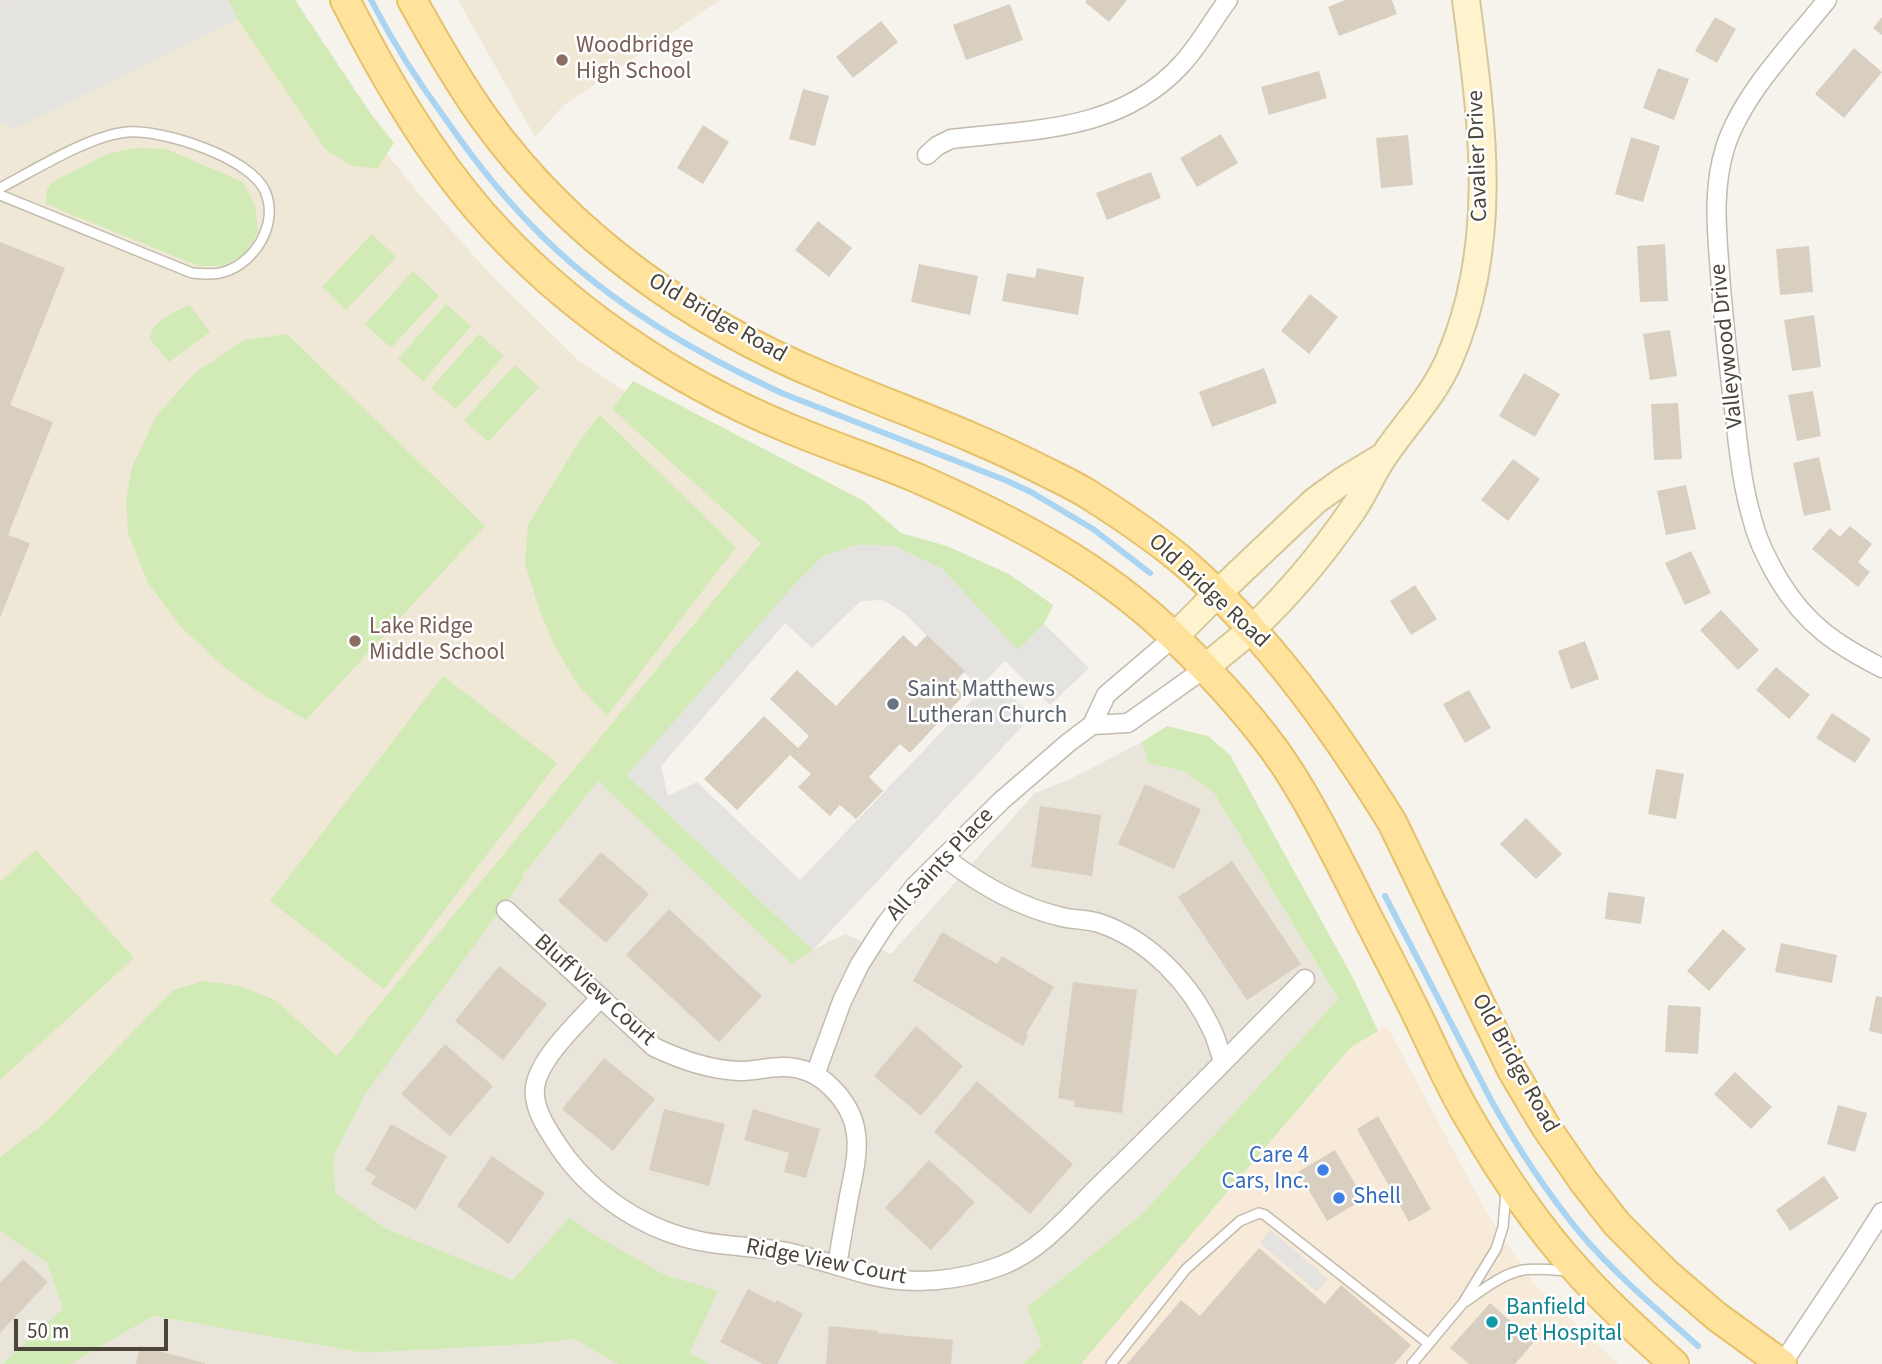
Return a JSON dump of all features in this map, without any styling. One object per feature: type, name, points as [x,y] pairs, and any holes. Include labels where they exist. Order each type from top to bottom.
[{"type":"main road","points":[[345,0],[372,53],[409,115],[450,174],[483,215],[523,257],[568,297],[614,332],[679,374],[737,405],[785,427],[914,477],[1053,545],[1095,572],[1174,637],[1257,726],[1286,766],[1317,818],[1451,1087],[1507,1180],[1578,1272],[1674,1364]]},
{"type":"main road","name":"Old Bridge Road","points":[[412,0],[444,57],[484,118],[514,157],[556,202],[649,282],[695,312],[758,347],[824,378],[943,424],[1087,493],[1138,527],[1217,594],[1271,651],[1324,720],[1392,822],[1512,1070],[1546,1127],[1584,1182],[1617,1224],[1665,1272],[1716,1316],[1782,1364]]},
{"type":"street","points":[[927,155],[951,139],[1072,125],[1102,117],[1131,104],[1157,87],[1180,66],[1228,0]]},
{"type":"street","name":"Cavalier Drive","points":[[1204,669],[1251,629],[1298,580],[1346,520],[1384,456],[1422,407],[1449,361],[1465,315],[1483,224],[1484,177],[1466,0]]},
{"type":"street","name":"Valleywood Drive","points":[[1827,0],[1754,90],[1737,118],[1725,147],[1715,210],[1725,339],[1744,489],[1753,524],[1767,558],[1781,583],[1816,628],[1882,668]]},
{"type":"street","name":"Cavalier Drive","points":[[1174,637],[1331,489],[1384,456]]},
{"type":"street","name":"All Saints Place","points":[[816,1075],[842,1001],[860,964],[914,887],[1001,801],[1092,724],[1106,695],[1174,637]]},
{"type":"street","points":[[1092,724],[1128,723],[1204,669]]},
{"type":"street","points":[[944,857],[999,894],[1061,917],[1098,923],[1127,936],[1153,953],[1176,975],[1195,999],[1213,1033],[1223,1062]]},
{"type":"street","name":"Bluff View Court","points":[[506,910],[653,1046],[679,1059],[707,1068],[741,1071],[784,1067],[801,1069],[816,1075]]},
{"type":"street","name":"Ridge View Court","points":[[601,997],[545,1060],[538,1074],[535,1090],[537,1107],[566,1158],[609,1200],[667,1232],[705,1242],[790,1253],[872,1276],[937,1281],[975,1274],[1006,1264],[1034,1248],[1140,1146],[1305,979]]},
{"type":"street","points":[[816,1075],[837,1093],[849,1111],[856,1131],[858,1152],[836,1265]]},
{"type":"street","points":[[1782,1364],[1882,1212]]},
{"type":"lane","points":[[0,188],[92,141],[127,132],[152,132],[218,154],[252,172],[265,190],[269,222],[264,237],[252,254],[239,265],[206,275],[192,273],[0,195]]},
{"type":"lane","points":[[1412,1364],[1463,1303],[1496,1249],[1503,1227],[1507,1180]]},
{"type":"lane","points":[[1111,1364],[1186,1269],[1240,1221],[1259,1213],[1429,1344]]},
{"type":"lane","points":[[1463,1303],[1495,1282],[1521,1271],[1578,1272]]},
{"type":"shaded area","name":"Lake Ridge Middle School","points":[[0,0],[292,0],[342,99],[420,195],[490,274],[579,361],[746,471],[816,508],[522,876],[524,878],[366,1093],[162,1002],[48,1120],[0,1157]]},
{"type":"shaded area","points":[[228,0],[238,20],[14,129],[0,123],[0,2]]},
{"type":"shaded area","name":"Woodbridge High School","points":[[458,0],[720,0],[564,105],[535,137]]},
{"type":"shaded area","points":[[857,545],[894,546],[942,569],[1018,650],[1044,624],[1089,668],[1050,705],[1005,661],[979,687],[904,613],[883,600],[861,601],[812,648],[785,623],[661,766],[668,796],[697,782],[800,880],[993,678],[1032,716],[813,950],[627,775],[793,586],[823,556]]},
{"type":"shaded area","points":[[1142,742],[1148,763],[1183,771],[1214,793],[1338,999],[1141,1215],[1027,1307],[1043,1347],[1023,1364],[710,1364],[387,1229],[335,1193],[334,1156],[366,1093],[524,878],[522,876],[604,773],[804,954],[845,934],[891,954],[1035,793],[1070,779]]},
{"type":"shaded area","points":[[1387,1026],[1488,1215],[1536,1287],[1618,1364],[1081,1364],[1350,1048]]},
{"type":"shaded area","points":[[0,1230],[47,1263],[63,1308],[2,1364],[0,1364]]},
{"type":"shaded area","points":[[1270,1230],[1328,1279],[1317,1292],[1260,1243]]},
{"type":"shaded area","points":[[153,1316],[364,1353],[531,1344],[574,1339],[618,1364],[71,1364]]},
{"type":"green space","points":[[228,0],[295,0],[371,114],[394,143],[377,169],[350,165],[326,150],[238,20]]},
{"type":"green space","points":[[135,148],[166,149],[243,182],[255,205],[258,233],[245,254],[223,266],[199,266],[46,204],[46,192],[51,183],[107,154]]},
{"type":"green space","points":[[372,234],[396,257],[346,310],[322,287]]},
{"type":"green space","points":[[413,271],[439,296],[391,348],[365,324]]},
{"type":"green space","points":[[446,304],[471,326],[423,381],[398,359]]},
{"type":"green space","points":[[188,305],[210,332],[169,362],[150,339],[151,333],[164,318]]},
{"type":"green space","points":[[287,334],[485,526],[306,720],[257,691],[223,666],[180,626],[148,583],[128,533],[126,501],[132,467],[157,415],[195,373],[244,340]]},
{"type":"green space","points":[[479,334],[504,356],[456,409],[431,388]]},
{"type":"green space","points":[[515,365],[539,387],[488,442],[464,420]]},
{"type":"green space","points":[[633,381],[864,501],[901,533],[947,546],[1009,574],[1053,605],[1044,624],[1018,651],[942,569],[894,546],[857,545],[627,775],[813,950],[792,964],[598,781],[522,876],[524,878],[366,1093],[334,1156],[335,1193],[387,1229],[513,1280],[570,1217],[588,1231],[665,1275],[718,1291],[689,1353],[710,1364],[618,1364],[574,1339],[531,1344],[364,1353],[153,1316],[71,1364],[2,1364],[63,1308],[47,1263],[0,1231],[0,1157],[48,1120],[173,990],[204,981],[240,986],[275,1000],[337,1056],[761,543],[612,409]]},
{"type":"green space","points":[[600,415],[736,547],[607,716],[578,685],[554,645],[525,563],[528,525],[580,440]]},
{"type":"green space","points":[[443,676],[557,763],[384,989],[270,901]]},
{"type":"green space","points":[[1167,726],[1208,736],[1230,755],[1353,978],[1378,1031],[1350,1048],[1081,1364],[1023,1364],[1042,1346],[1027,1307],[1141,1215],[1338,999],[1214,793],[1183,771],[1148,763],[1142,742]]},
{"type":"green space","points":[[36,850],[134,958],[0,1080],[0,882]]},
{"type":"building","points":[[1127,0],[1109,22],[1085,2]]},
{"type":"building","points":[[1345,0],[1392,0],[1397,14],[1339,36],[1328,7]]},
{"type":"building","points":[[1010,4],[1023,40],[966,60],[953,25]]},
{"type":"building","points":[[1715,17],[1736,29],[1717,63],[1695,51]]},
{"type":"building","points":[[1882,17],[1882,35],[1873,28]]},
{"type":"building","points":[[881,21],[898,42],[853,78],[836,57]]},
{"type":"building","points":[[1854,48],[1882,72],[1844,118],[1815,94]]},
{"type":"building","points":[[1658,68],[1689,79],[1674,120],[1643,108]]},
{"type":"building","points":[[1319,71],[1327,98],[1269,115],[1261,87]]},
{"type":"building","points":[[803,89],[829,96],[815,146],[789,139]]},
{"type":"building","points":[[703,125],[729,142],[703,184],[677,168]]},
{"type":"building","points":[[1221,134],[1238,163],[1197,187],[1180,158]]},
{"type":"building","points":[[1408,135],[1413,185],[1381,188],[1376,138]]},
{"type":"building","points":[[1631,137],[1660,146],[1643,202],[1615,194]]},
{"type":"building","points":[[1151,172],[1161,198],[1107,220],[1096,193]]},
{"type":"building","points":[[818,221],[852,248],[829,277],[795,250]]},
{"type":"building","points":[[0,242],[65,268],[10,405],[53,422],[8,535],[30,543],[0,618]]},
{"type":"building","points":[[1665,244],[1668,301],[1640,302],[1637,246]]},
{"type":"building","points":[[1809,246],[1813,292],[1780,295],[1776,249]]},
{"type":"building","points":[[919,264],[978,276],[970,315],[911,302]]},
{"type":"building","points":[[1037,268],[1084,277],[1078,315],[1002,301],[1007,273],[1035,278]]},
{"type":"building","points":[[1310,294],[1338,317],[1309,354],[1281,331]]},
{"type":"building","points":[[1814,315],[1821,367],[1792,371],[1784,320]]},
{"type":"building","points":[[1670,330],[1677,376],[1650,380],[1643,334]]},
{"type":"building","points":[[1264,368],[1277,403],[1212,427],[1199,392]]},
{"type":"building","points":[[1524,373],[1560,394],[1535,437],[1499,416]]},
{"type":"building","points":[[1813,391],[1821,436],[1797,441],[1788,395]]},
{"type":"building","points":[[1678,403],[1682,459],[1654,460],[1651,404]]},
{"type":"building","points":[[1819,457],[1831,510],[1804,516],[1793,463]]},
{"type":"building","points":[[1513,459],[1540,479],[1508,521],[1481,500]]},
{"type":"building","points":[[1686,485],[1696,529],[1666,535],[1657,491]]},
{"type":"building","points":[[1850,526],[1872,544],[1858,562],[1870,572],[1858,587],[1812,549],[1830,528],[1840,537]]},
{"type":"building","points":[[1691,551],[1711,593],[1685,605],[1665,563]]},
{"type":"building","points":[[1415,585],[1437,619],[1411,635],[1390,601]]},
{"type":"building","points":[[1721,610],[1759,650],[1738,670],[1700,630]]},
{"type":"building","points":[[903,635],[916,647],[927,635],[965,671],[953,684],[964,695],[910,753],[900,744],[869,777],[883,791],[856,819],[840,805],[830,816],[798,787],[811,774],[790,755],[737,810],[704,779],[764,716],[798,748],[809,736],[770,699],[797,670],[836,706]]},
{"type":"building","points":[[1585,641],[1599,679],[1571,689],[1558,651]]},
{"type":"building","points":[[1776,667],[1810,695],[1789,719],[1756,690]]},
{"type":"building","points":[[1469,690],[1491,728],[1465,743],[1443,704]]},
{"type":"building","points":[[1832,713],[1871,739],[1855,763],[1816,738]]},
{"type":"building","points":[[1656,769],[1684,774],[1676,819],[1648,814]]},
{"type":"building","points":[[1145,784],[1201,809],[1174,869],[1118,844]]},
{"type":"building","points":[[1040,806],[1101,815],[1092,876],[1031,867]]},
{"type":"building","points":[[1526,818],[1562,854],[1536,879],[1500,844]]},
{"type":"building","points":[[601,852],[649,894],[606,943],[558,901]]},
{"type":"building","points":[[1232,861],[1301,964],[1247,1000],[1178,897]]},
{"type":"building","points":[[1608,892],[1645,897],[1641,924],[1605,919]]},
{"type":"building","points":[[669,909],[762,996],[719,1042],[626,955]]},
{"type":"building","points":[[1723,929],[1746,949],[1709,991],[1687,971]]},
{"type":"building","points":[[942,932],[997,964],[1002,956],[1054,987],[1026,1034],[1028,1036],[1023,1046],[913,981]]},
{"type":"building","points":[[1781,943],[1837,955],[1832,983],[1775,972]]},
{"type":"building","points":[[499,966],[547,1004],[503,1060],[455,1021]]},
{"type":"building","points":[[1073,982],[1137,990],[1122,1113],[1074,1107],[1075,1101],[1058,1098]]},
{"type":"building","points":[[1876,996],[1882,997],[1882,1034],[1869,1031]]},
{"type":"building","points":[[1668,1005],[1701,1007],[1698,1054],[1665,1052]]},
{"type":"building","points":[[916,1026],[963,1066],[921,1116],[874,1076]]},
{"type":"building","points":[[445,1044],[493,1086],[450,1136],[401,1094]]},
{"type":"building","points":[[604,1058],[655,1099],[613,1151],[562,1109]]},
{"type":"building","points":[[1735,1072],[1772,1107],[1751,1129],[1714,1094]]},
{"type":"building","points":[[977,1081],[1073,1164],[1030,1214],[934,1132]]},
{"type":"building","points":[[1838,1105],[1867,1113],[1855,1152],[1827,1144]]},
{"type":"building","points":[[664,1109],[725,1124],[709,1186],[649,1170]]},
{"type":"building","points":[[753,1109],[820,1129],[806,1178],[784,1172],[789,1153],[744,1140]]},
{"type":"building","name":"Shell","points":[[1378,1116],[1431,1209],[1409,1222],[1357,1129]]},
{"type":"building","points":[[391,1124],[447,1156],[416,1210],[371,1184],[376,1176],[365,1170]]},
{"type":"building","points":[[1335,1150],[1364,1199],[1327,1221],[1298,1172]]},
{"type":"building","points":[[492,1156],[545,1193],[509,1244],[457,1206]]},
{"type":"building","points":[[929,1160],[975,1202],[931,1250],[885,1208]]},
{"type":"building","points":[[1824,1176],[1839,1198],[1790,1231],[1776,1210]]},
{"type":"building","points":[[1259,1248],[1325,1304],[1341,1285],[1411,1345],[1394,1364],[1127,1364],[1181,1300],[1200,1316]]},
{"type":"building","points":[[23,1259],[48,1282],[0,1333],[0,1283]]},
{"type":"building","points":[[748,1289],[803,1314],[777,1364],[763,1364],[720,1342]]},
{"type":"building","name":"Banfield Pet Hospital","points":[[1490,1303],[1534,1342],[1515,1364],[1469,1364],[1450,1348]]},
{"type":"building","points":[[829,1326],[953,1340],[951,1364],[826,1364]]},
{"type":"building","points":[[140,1346],[205,1363],[205,1364],[136,1364]]},
{"type":"waterway","points":[[371,0],[416,77],[481,167],[545,239],[599,286],[658,327],[752,379],[1031,492],[1093,529],[1150,573]]},
{"type":"waterway","points":[[1385,896],[1491,1100],[1544,1186],[1608,1264],[1698,1346]]},
{"type":"place","name":"Woodbridge High School","points":[[562,60]]},
{"type":"place","name":"Lake Ridge Middle School","points":[[355,641]]},
{"type":"place","name":"Saint Matthews Lutheran Church","points":[[893,704]]},
{"type":"place","name":"Care 4 Cars, Inc.","points":[[1323,1170]]},
{"type":"place","name":"Shell","points":[[1339,1198]]},
{"type":"place","name":"Banfield Pet Hospital","points":[[1492,1322]]}]
